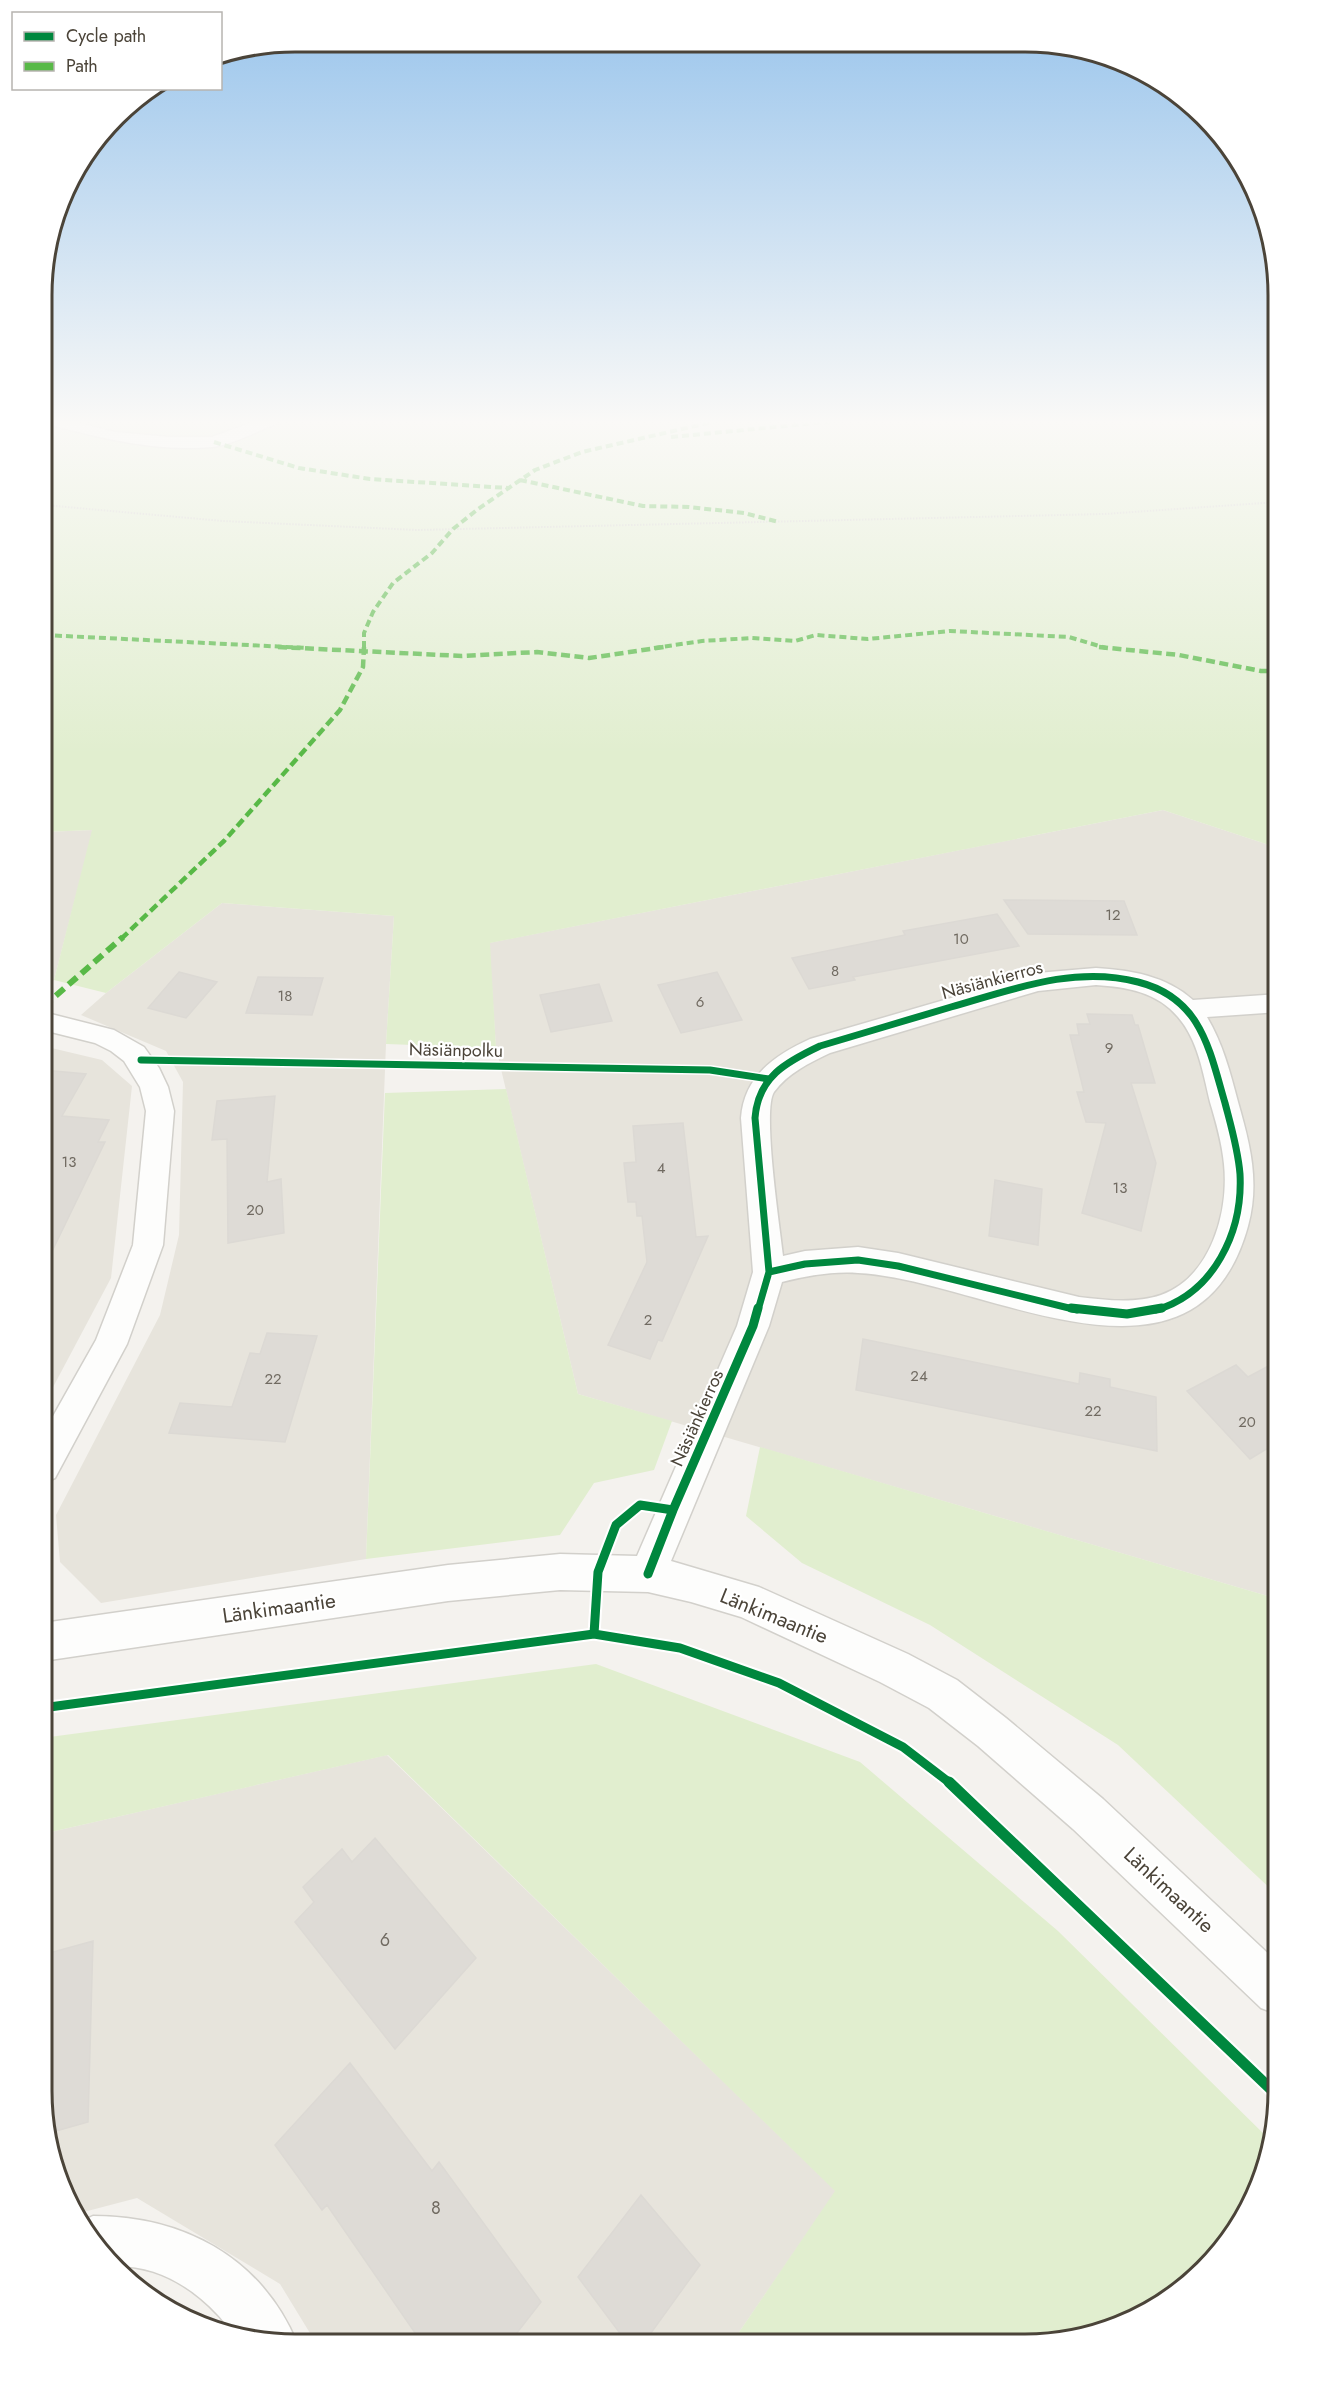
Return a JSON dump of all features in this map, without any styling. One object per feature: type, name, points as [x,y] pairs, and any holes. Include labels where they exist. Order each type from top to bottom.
[{"type":"street","name":"Näsiänkierros","points":[[648,1574],[673,1510],[753,1326],[769,1272],[755,1118],[756,1102],[761,1089],[769,1079],[796,1057],[819,1046],[1037,982],[1063,977],[1089,976],[1136,982],[1173,998],[1187,1009],[1210,1050],[1237,1150],[1240,1187],[1234,1224],[1224,1253],[1211,1276],[1196,1293],[1157,1311],[1108,1315],[898,1266],[858,1260],[805,1264],[769,1272]]},
{"type":"street","points":[[1187,1009],[1268,1005]]},
{"type":"street","points":[[52,1023],[79,1029],[127,1048],[141,1060],[149,1072],[156,1089],[160,1111],[148,1245],[111,1344],[52,1451]]},
{"type":"street","name":"Länkimaantie","points":[[52,1641],[448,1583],[560,1572],[648,1574],[746,1600],[894,1668],[943,1694],[993,1732],[1088,1814],[1268,1984]]},
{"type":"street","points":[[104,2240],[122,2239],[164,2247],[206,2269],[236,2296],[264,2332]]},
{"type":"shaded area","points":[[1163,810],[1268,845],[1268,1596],[578,1394],[496,1048],[489,943]]},
{"type":"shaded area","points":[[93,830],[52,982],[52,832]]},
{"type":"shaded area","points":[[222,903],[394,916],[386,1044],[366,1559],[101,1603],[60,1562],[56,1515],[160,1315],[179,1235],[183,1082],[166,1051],[81,1015]]},
{"type":"shaded area","points":[[52,1048],[102,1060],[132,1086],[111,1278],[52,1389]]},
{"type":"shaded area","points":[[387,1755],[836,2191],[738,2334],[311,2334],[280,2284],[137,2198],[84,2212],[65,2170],[57,2139],[53,2107],[52,1832]]},
{"type":"green space","points":[[52,531],[1268,531],[1268,845],[1163,810],[490,943],[496,1048],[386,1044],[394,916],[222,903],[106,993],[54,980],[92,830],[52,832]]},
{"type":"green space","points":[[506,1089],[578,1394],[672,1421],[654,1470],[594,1483],[560,1535],[366,1559],[385,1093]]},
{"type":"green space","points":[[760,1447],[1268,1596],[1268,1887],[1118,1745],[930,1625],[802,1563],[746,1516]]},
{"type":"green space","points":[[596,1664],[860,1762],[1058,1931],[1264,2134],[1255,2170],[1227,2227],[1185,2274],[1160,2294],[1103,2322],[1072,2330],[1040,2334],[738,2334],[835,2191],[388,1755],[52,1832],[52,1737]]},
{"type":"building","points":[[1004,900],[1124,901],[1137,935],[1028,934]]},
{"type":"building","points":[[997,914],[1019,946],[853,977],[855,980],[809,989],[792,958],[905,935],[903,931]]},
{"type":"building","points":[[179,972],[217,982],[186,1018],[148,1008]]},
{"type":"building","points":[[717,972],[742,1020],[681,1033],[658,985]]},
{"type":"building","points":[[258,977],[323,978],[312,1015],[246,1013]]},
{"type":"building","points":[[599,984],[612,1021],[551,1032],[540,995]]},
{"type":"building","points":[[1087,1014],[1132,1015],[1135,1025],[1138,1025],[1155,1083],[1131,1083],[1156,1163],[1141,1231],[1082,1213],[1106,1123],[1086,1122],[1077,1092],[1084,1092],[1070,1035],[1079,1035],[1077,1024],[1090,1024]]},
{"type":"building","points":[[52,1071],[86,1074],[62,1116],[109,1120],[98,1142],[105,1142],[52,1251]]},
{"type":"building","points":[[275,1096],[267,1182],[281,1179],[284,1233],[228,1243],[227,1139],[212,1140],[217,1101]]},
{"type":"building","points":[[683,1123],[696,1237],[708,1236],[662,1341],[658,1340],[650,1359],[608,1345],[647,1262],[642,1216],[637,1216],[636,1202],[628,1202],[624,1163],[636,1162],[633,1126]]},
{"type":"building","points":[[995,1180],[1042,1189],[1038,1245],[989,1236]]},
{"type":"building","points":[[267,1333],[317,1336],[285,1442],[169,1433],[180,1403],[232,1407],[250,1353],[260,1354]]},
{"type":"building","points":[[863,1339],[1079,1384],[1080,1373],[1110,1379],[1110,1387],[1156,1397],[1157,1451],[856,1390]]},
{"type":"building","points":[[1236,1365],[1248,1377],[1268,1366],[1268,1448],[1250,1459],[1187,1391]]},
{"type":"building","points":[[375,1838],[476,1958],[395,2049],[295,1922],[314,1902],[303,1887],[342,1849],[352,1862]]},
{"type":"building","points":[[93,1941],[88,2122],[56,2131],[52,2092],[52,1952]]},
{"type":"building","points":[[350,2063],[432,2171],[439,2162],[541,2302],[516,2334],[416,2334],[327,2205],[322,2210],[275,2145]]},
{"type":"building","points":[[641,2195],[700,2265],[650,2334],[621,2334],[578,2277]]},
{"type":"marked path","points":[[52,999],[128,933],[224,841],[340,710],[363,667],[364,633],[373,612],[393,583],[432,553],[451,531]]},
{"type":"marked path","points":[[52,635],[462,656],[537,652],[589,658],[702,641],[752,638],[795,641],[816,635],[868,639],[950,631],[1069,637],[1103,648],[1179,655],[1268,671]]},
{"type":"cycle path","points":[[648,1574],[673,1510],[753,1326],[769,1272],[755,1118],[756,1102],[761,1089],[779,1069],[796,1057],[820,1046],[1037,982],[1055,979],[1096,977],[1137,981],[1156,987],[1173,997],[1195,1019],[1215,1065],[1235,1143],[1239,1164],[1240,1193],[1231,1233],[1218,1263],[1205,1282],[1189,1296],[1170,1306],[1150,1311],[1127,1314],[1104,1313],[1079,1310],[898,1266],[858,1260],[805,1264],[769,1272]]},
{"type":"cycle path","name":"Näsiänpolku","points":[[141,1060],[710,1070],[769,1079]]},
{"type":"cycle path","points":[[594,1634],[598,1572],[616,1525],[640,1505],[673,1510]]},
{"type":"cycle path","points":[[52,1707],[594,1634],[680,1648],[779,1683],[903,1747],[957,1788],[1268,2086]]}]
